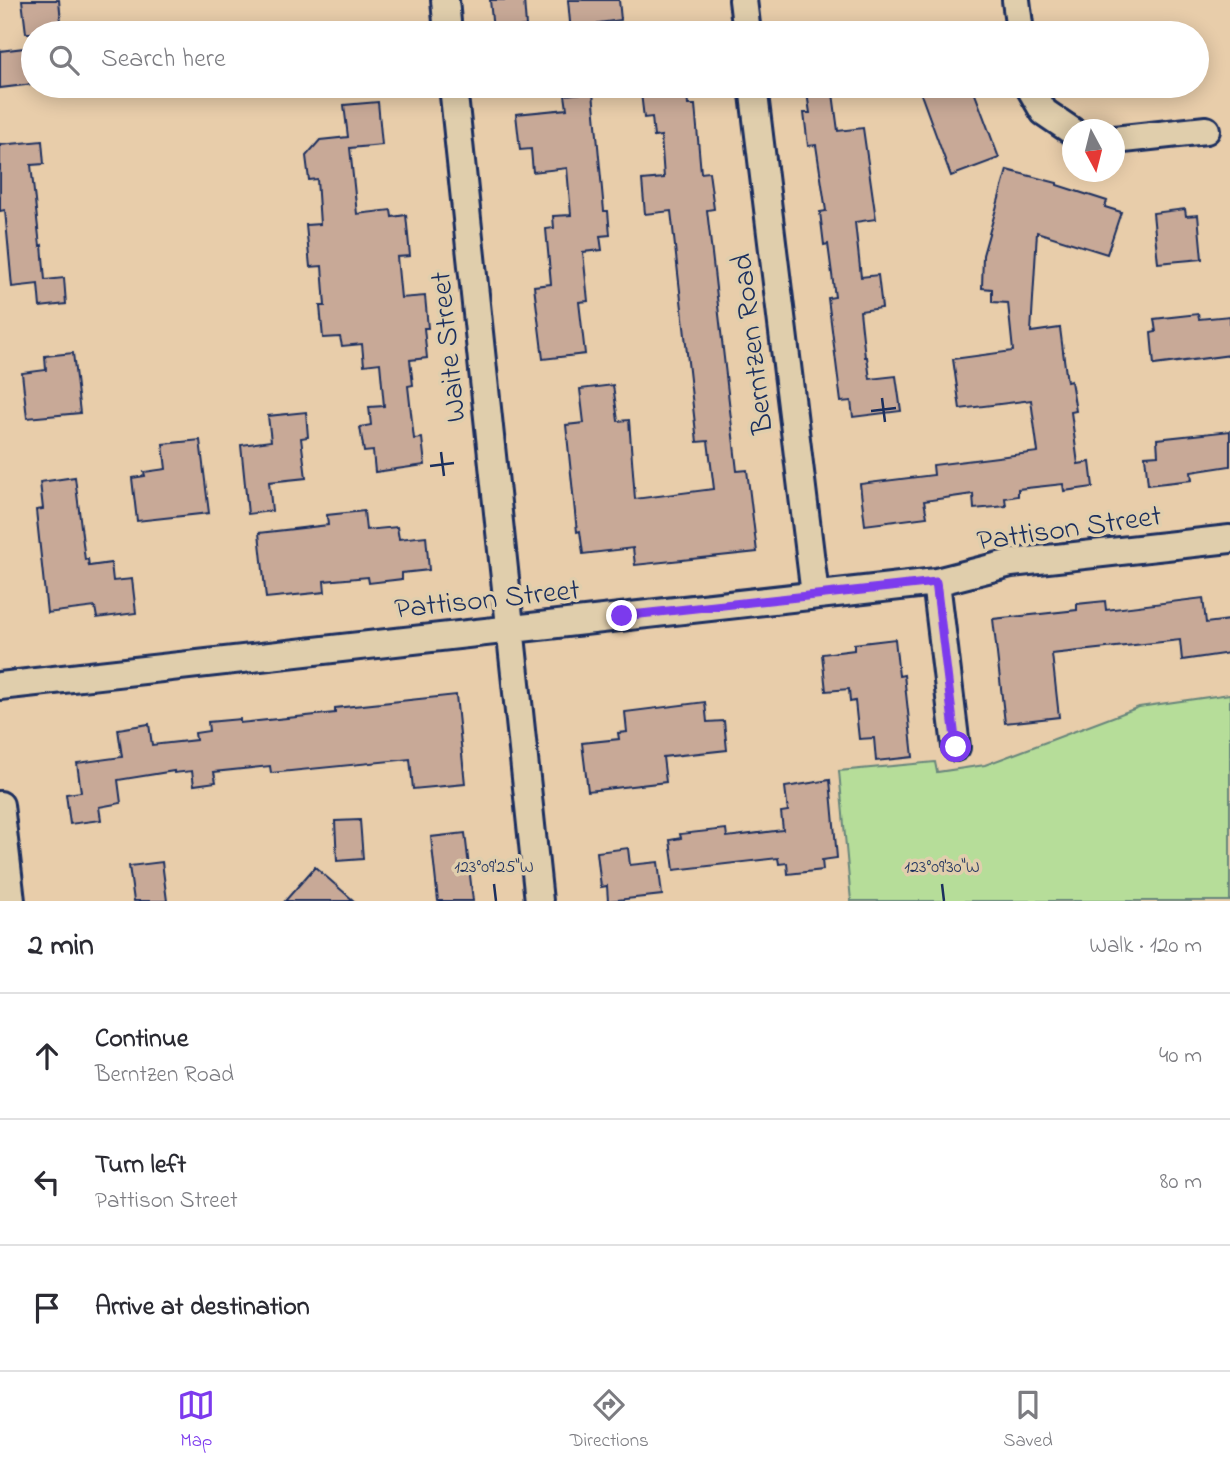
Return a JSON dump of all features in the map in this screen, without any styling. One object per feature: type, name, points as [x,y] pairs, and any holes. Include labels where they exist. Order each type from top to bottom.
[{"type":"street","points":[[444,0],[447,21]]},
{"type":"street","points":[[743,0],[746,21]]},
{"type":"street","points":[[1016,0],[1019,21]]},
{"type":"street","name":"Waite Street","points":[[454,98],[539,897]]},
{"type":"street","name":"Berntzen Road","points":[[754,98],[815,595]]},
{"type":"street","points":[[1036,98],[1044,112],[1062,124]]},
{"type":"street","points":[[1125,139],[1206,130]]},
{"type":"street","name":"Pattison Street","points":[[0,686],[936,582],[1011,563],[1230,540]]},
{"type":"street","points":[[936,582],[956,747]]},
{"type":"street","points":[[0,805],[11,901]]},
{"type":"green space","points":[[1230,694],[1230,901],[851,901],[839,771],[935,762],[937,772],[985,765],[1139,707]]},
{"type":"building","points":[[22,0],[59,0],[61,21],[25,21]]},
{"type":"building","points":[[490,0],[524,0],[526,21],[492,21]]},
{"type":"building","points":[[568,0],[619,0],[621,20],[570,21]]},
{"type":"building","points":[[21,48],[21,85],[0,88],[0,51]]},
{"type":"building","points":[[565,98],[594,98],[604,211],[608,211],[610,235],[600,236],[602,250],[583,252],[588,301],[579,302],[585,354],[543,359],[534,286],[551,284],[546,229],[554,228],[553,216],[571,215],[567,168],[533,172],[531,149],[520,150],[516,114],[567,109]]},
{"type":"building","points":[[642,98],[687,98],[688,105],[695,105],[701,173],[709,172],[714,209],[707,210],[737,471],[747,470],[757,552],[635,565],[633,548],[583,554],[580,531],[577,532],[566,425],[584,423],[580,389],[613,385],[618,421],[629,420],[635,499],[714,489],[708,441],[697,442],[671,211],[645,214],[642,180],[664,178],[661,136],[654,137],[652,117],[644,118]]},
{"type":"building","points":[[808,98],[834,98],[838,131],[863,128],[876,219],[855,222],[861,277],[878,275],[882,308],[860,311],[865,357],[870,379],[896,376],[901,411],[853,417],[851,401],[841,402],[828,298],[835,297],[828,244],[824,245],[820,212],[826,211],[816,145],[808,146],[804,113],[810,113]]},
{"type":"building","points":[[922,98],[976,98],[999,158],[951,176]]},
{"type":"building","points":[[378,102],[382,145],[350,148],[357,214],[391,210],[392,217],[406,215],[410,256],[397,257],[401,298],[425,296],[428,328],[424,328],[427,358],[410,360],[413,385],[408,386],[414,439],[422,438],[425,465],[375,472],[373,451],[364,452],[360,427],[371,425],[369,407],[384,406],[380,363],[364,365],[362,344],[342,346],[340,337],[323,338],[320,306],[325,306],[322,266],[310,267],[306,225],[320,224],[317,179],[309,180],[306,156],[320,140],[348,137],[344,105]]},
{"type":"building","points":[[42,141],[44,164],[31,165],[45,280],[64,278],[66,304],[40,307],[38,284],[12,287],[5,210],[0,211],[0,145]]},
{"type":"building","points":[[1007,170],[1057,183],[1107,201],[1105,207],[1121,212],[1107,254],[1037,232],[1031,332],[1060,328],[1067,382],[1071,381],[1076,411],[1071,412],[1078,464],[1090,462],[1093,487],[1064,491],[1063,484],[1018,489],[1018,496],[1005,498],[1006,506],[974,509],[973,494],[924,501],[927,517],[865,525],[860,484],[934,475],[933,465],[1038,452],[1031,400],[960,409],[953,359],[1013,351],[1008,303],[992,302],[992,289],[982,288],[983,255]]},
{"type":"building","points":[[1185,209],[1186,216],[1198,215],[1202,259],[1158,263],[1153,213]]},
{"type":"building","points":[[1198,314],[1199,319],[1230,316],[1230,355],[1154,365],[1151,333],[1156,332],[1154,319]]},
{"type":"building","points":[[73,353],[80,413],[27,418],[22,373],[46,370],[45,356]]},
{"type":"building","points":[[306,412],[308,437],[301,438],[306,478],[269,482],[272,511],[248,514],[241,445],[271,441],[268,416]]},
{"type":"building","points":[[1230,431],[1230,466],[1191,472],[1192,480],[1148,485],[1145,456],[1158,455],[1157,439]]},
{"type":"building","points":[[200,440],[209,513],[137,521],[132,478],[145,476],[144,472],[166,469],[163,444]]},
{"type":"building","points":[[75,477],[85,560],[88,559],[89,566],[111,563],[113,581],[132,579],[136,613],[97,618],[95,607],[47,613],[36,510],[43,509],[40,482]]},
{"type":"building","points":[[364,511],[366,530],[397,527],[399,539],[426,536],[429,570],[402,573],[402,579],[369,583],[368,577],[324,581],[325,592],[266,598],[259,533],[328,525],[327,515]]},
{"type":"building","points":[[1203,598],[1206,623],[1230,620],[1230,653],[1182,660],[1180,640],[1052,654],[1059,717],[1005,723],[993,619],[1077,610],[1077,604],[1105,601],[1106,610]]},
{"type":"building","points":[[895,639],[899,676],[904,675],[913,757],[876,761],[874,738],[859,739],[855,701],[850,702],[849,689],[826,691],[822,654],[854,650],[854,644]]},
{"type":"building","points":[[456,695],[465,784],[413,789],[410,759],[271,773],[270,766],[214,772],[216,782],[194,785],[192,771],[174,771],[118,780],[121,803],[99,807],[101,820],[70,824],[66,794],[81,792],[77,763],[122,757],[118,729],[149,724],[152,745],[196,740],[195,733],[209,731],[208,722],[240,719],[240,723],[335,713],[335,708]]},
{"type":"building","points":[[705,702],[707,722],[724,721],[727,750],[663,757],[666,782],[588,791],[582,743],[619,739],[618,733],[627,732],[625,712]]},
{"type":"building","points":[[830,780],[837,858],[822,860],[823,870],[788,874],[787,863],[779,864],[778,858],[674,870],[670,840],[681,838],[680,834],[726,829],[727,837],[783,830],[781,812],[788,811],[785,787]]},
{"type":"building","points":[[360,820],[363,859],[337,861],[335,821]]},
{"type":"building","points":[[465,833],[473,901],[438,901],[431,837]]},
{"type":"building","points":[[628,848],[630,865],[658,862],[662,895],[608,901],[607,886],[601,887],[597,852]]},
{"type":"building","points":[[162,862],[167,901],[134,901],[129,866]]},
{"type":"building","points":[[315,867],[354,901],[285,901]]},
{"type":"route","points":[[622,616],[936,582],[956,747]]}]
